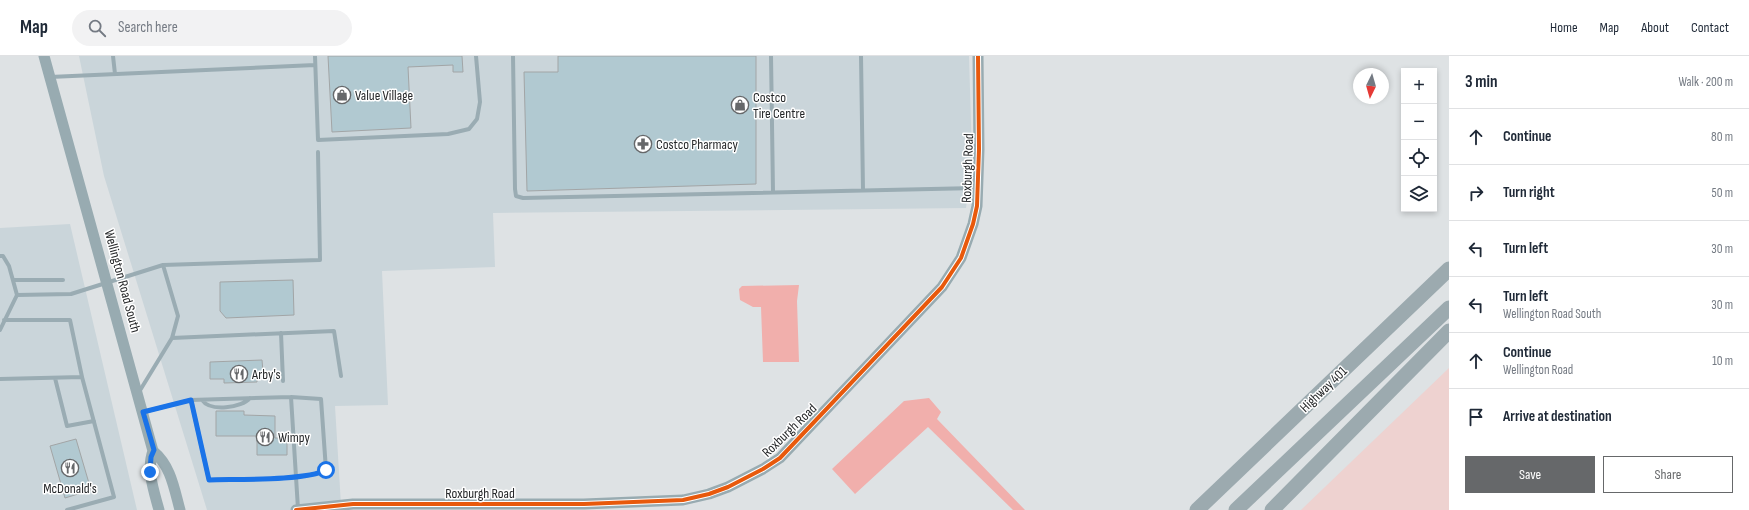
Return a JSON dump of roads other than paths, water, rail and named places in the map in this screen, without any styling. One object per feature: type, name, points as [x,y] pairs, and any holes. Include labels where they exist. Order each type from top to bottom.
[{"type":"highway","name":"Highway 401","points":[[1197,510],[1449,269]]},
{"type":"highway","name":"Highway 401","points":[[1236,510],[1449,308]]},
{"type":"highway","points":[[1272,510],[1449,331]]},
{"type":"street","name":"Wellington Road South","points":[[44,56],[154,450],[165,462],[180,510]]},
{"type":"street","name":"Roxburgh Road","points":[[297,510],[353,507],[584,507],[683,500],[709,494],[728,487],[763,469],[780,458],[942,288],[961,258],[973,224],[979,188],[978,56]]},
{"type":"street","points":[[154,450],[151,457],[150,472],[159,510]]},
{"type":"lane","points":[[113,56],[114,74]]},
{"type":"lane","points":[[315,56],[318,140],[448,134],[469,129],[477,119],[480,102],[476,56]]},
{"type":"lane","points":[[513,56],[516,196],[523,198],[979,188]]},
{"type":"lane","points":[[771,56],[773,192]]},
{"type":"lane","points":[[861,56],[863,190]]},
{"type":"lane","points":[[49,77],[315,65]]},
{"type":"lane","points":[[18,295],[71,294],[163,265],[320,260],[318,152]]},
{"type":"lane","points":[[0,256],[3,256],[9,266],[18,295],[0,330]]},
{"type":"lane","points":[[138,394],[172,338],[178,316],[163,265]]},
{"type":"lane","points":[[14,280],[63,280]]},
{"type":"lane","points":[[4,320],[70,320],[82,377],[114,497],[82,508],[67,510]]},
{"type":"lane","points":[[172,338],[334,331],[341,376]]},
{"type":"lane","points":[[281,334],[283,381]]},
{"type":"lane","points":[[0,379],[82,377]]},
{"type":"lane","points":[[55,378],[67,426],[94,421]]},
{"type":"lane","points":[[143,412],[191,400],[291,397],[321,399],[326,470],[319,473],[296,476],[209,480],[191,400]]},
{"type":"lane","points":[[291,397],[297,510]]},
{"type":"lane","points":[[202,400],[208,405],[235,406],[246,404],[250,398]]},
{"type":"place","name":"Value Village","points":[[342,95]]},
{"type":"place","name":"Costco Tire Centre","points":[[740,105]]},
{"type":"place","name":"Costco Pharmacy","points":[[643,144]]},
{"type":"place","name":"Arby's","points":[[239,374]]},
{"type":"place","name":"Wimpy","points":[[265,437]]},
{"type":"place","name":"McDonald's","points":[[70,468]]}]
